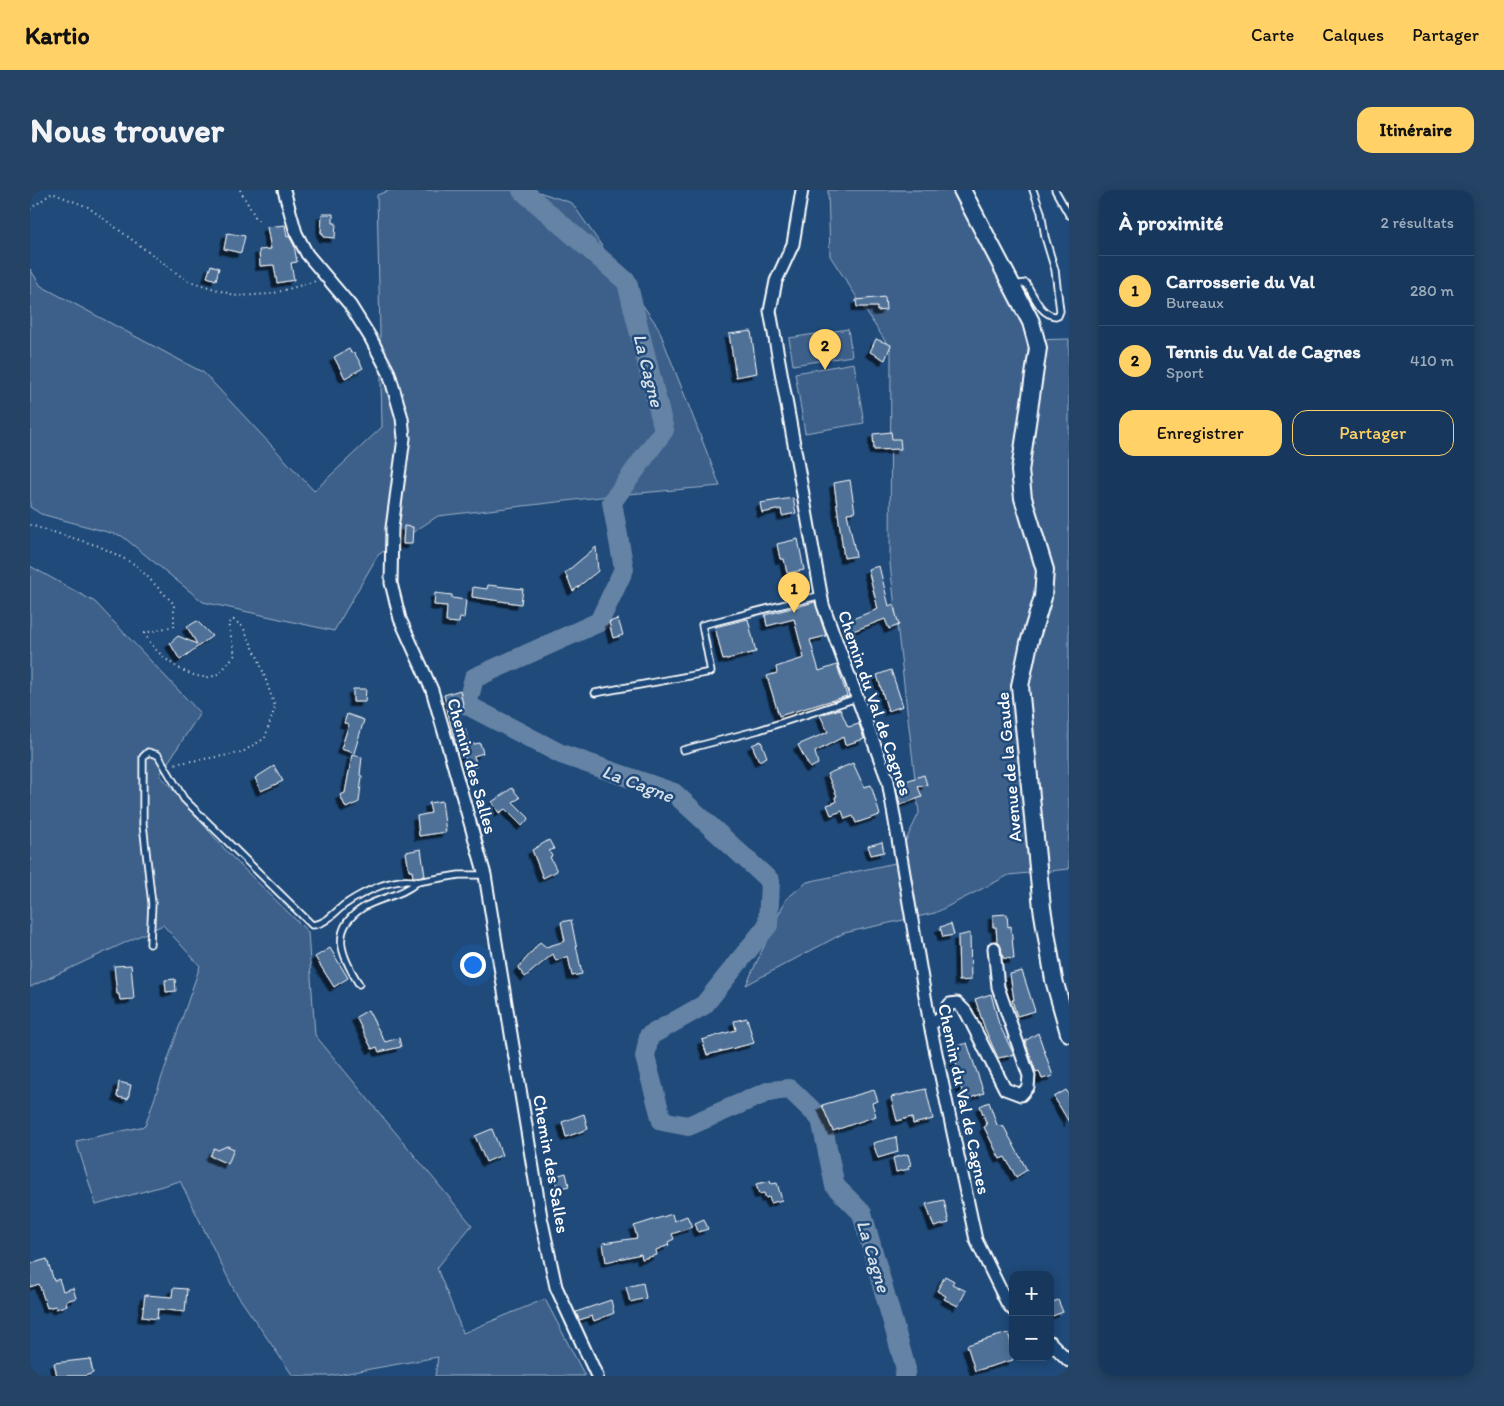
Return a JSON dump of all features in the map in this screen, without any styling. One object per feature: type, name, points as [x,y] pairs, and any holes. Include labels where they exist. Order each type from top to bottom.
[{"type":"street","name":"Chemin des Salles","points":[[284,190],[296,233],[307,254],[350,305],[389,373],[402,418],[404,438],[392,528],[392,583],[400,619],[432,690],[485,875],[542,1217],[556,1288],[597,1376]]},
{"type":"street","name":"Chemin du Val de Cagnes","points":[[802,190],[793,244],[776,281],[770,311],[822,595],[888,781],[930,1025],[976,1240],[1009,1305]]},
{"type":"street","name":"Avenue de la Gaude","points":[[962,190],[1031,322],[1038,348],[1035,383],[1020,472],[1023,498],[1045,570],[1043,597],[1029,643],[1020,686],[1042,908],[1054,980],[1069,1033]]},
{"type":"street","points":[[930,1025],[942,1017],[950,1004],[957,1003],[966,1012],[1004,1090],[1021,1095],[1028,1087],[1029,1076],[998,987],[994,948]]},
{"type":"street","points":[[1054,1346],[1069,1361]]},
{"type":"lane","points":[[1012,286],[1020,282],[1026,283],[1044,313],[1058,316],[1060,311],[1055,270],[1045,237],[1041,212],[1033,190]]},
{"type":"lane","points":[[1055,190],[1069,215]]},
{"type":"lane","points":[[594,694],[711,672],[702,625],[822,595]]},
{"type":"lane","points":[[683,750],[758,730],[857,698]]},
{"type":"lane","points":[[150,944],[152,904],[143,824],[143,757],[148,752],[158,755],[184,799],[312,925],[320,924],[366,892],[389,884],[417,882],[459,875],[485,875]]},
{"type":"lane","points":[[359,984],[345,961],[340,946],[347,923],[364,908],[409,889],[417,882]]},
{"type":"path","points":[[240,190],[257,220],[262,221]]},
{"type":"path","points":[[30,209],[52,193],[88,207],[186,280],[237,296],[271,294],[312,284],[325,277]]},
{"type":"path","points":[[30,525],[99,546],[136,565],[174,604],[175,610],[174,626],[145,633],[148,643],[186,674],[200,677],[216,675],[235,655],[228,623],[234,620],[243,627],[259,660],[275,707],[266,738],[241,753],[164,765]]},
{"type":"shaded area","points":[[390,190],[533,190],[572,203],[658,327],[720,486],[617,495],[438,516],[378,555],[334,631],[203,602],[122,536],[41,514],[30,507],[30,269],[41,286],[204,373],[314,491],[382,427],[377,195]]},
{"type":"shaded area","points":[[828,190],[953,190],[1004,281],[1029,340],[1069,339],[1069,869],[1009,875],[935,913],[844,933],[746,985],[786,899],[807,882],[895,863],[919,813],[890,564],[891,350],[830,256]]},
{"type":"shaded area","points":[[848,329],[852,356],[793,365],[789,338]]},
{"type":"shaded area","points":[[854,363],[864,423],[805,433],[795,373]]},
{"type":"shaded area","points":[[30,566],[95,602],[200,713],[160,775],[229,854],[308,932],[315,1035],[472,1225],[437,1268],[463,1333],[545,1299],[585,1376],[435,1376],[438,1357],[331,1376],[293,1376],[234,1290],[180,1181],[96,1205],[76,1141],[145,1126],[200,966],[163,925],[30,987]]},
{"type":"building","points":[[322,214],[333,214],[333,223],[336,223],[335,238],[323,237],[323,233],[321,233]]},
{"type":"building","points":[[285,225],[287,237],[289,236],[294,245],[297,262],[291,263],[294,280],[277,283],[274,265],[260,266],[259,250],[271,249],[267,227]]},
{"type":"building","points":[[227,233],[245,236],[241,253],[224,249]]},
{"type":"building","points":[[211,265],[219,268],[216,280],[207,277]]},
{"type":"building","points":[[885,297],[886,310],[877,311],[877,307],[857,307],[856,300]]},
{"type":"building","points":[[751,331],[757,373],[736,377],[729,334]]},
{"type":"building","points":[[876,339],[891,345],[885,360],[870,352]]},
{"type":"building","points":[[349,349],[352,354],[354,352],[363,368],[345,378],[334,357]]},
{"type":"building","points":[[891,432],[892,439],[900,439],[901,449],[874,450],[873,434]]},
{"type":"building","points":[[850,480],[855,512],[847,513],[856,556],[844,558],[834,483]]},
{"type":"building","points":[[793,498],[796,513],[782,516],[781,509],[762,513],[760,503]]},
{"type":"building","points":[[404,526],[413,527],[412,544],[403,544]]},
{"type":"building","points":[[798,539],[804,570],[787,573],[784,559],[780,559],[777,544]]},
{"type":"building","points":[[596,547],[598,571],[573,591],[565,573]]},
{"type":"building","points":[[879,566],[889,606],[893,604],[899,625],[889,629],[885,619],[845,634],[842,623],[878,609],[868,569]]},
{"type":"building","points":[[488,585],[523,589],[521,604],[472,597],[473,587],[487,589]]},
{"type":"building","points":[[435,593],[452,595],[452,598],[466,600],[464,618],[460,617],[459,623],[446,622],[447,606],[434,605]]},
{"type":"building","points":[[815,602],[826,636],[810,640],[819,671],[837,665],[847,696],[779,716],[767,676],[777,673],[776,667],[804,658],[794,619],[767,626],[765,615]]},
{"type":"building","points":[[618,619],[623,635],[613,638],[609,622]]},
{"type":"building","points":[[748,619],[756,652],[723,660],[715,627]]},
{"type":"building","points":[[197,621],[212,636],[180,660],[170,643],[178,636],[197,644],[187,627]]},
{"type":"building","points":[[891,670],[903,706],[888,711],[877,675]]},
{"type":"building","points":[[353,689],[366,689],[365,702],[353,702]]},
{"type":"building","points":[[460,690],[464,709],[458,711],[463,729],[465,728],[469,745],[480,743],[483,753],[474,756],[477,766],[469,769],[462,749],[457,751],[444,695]]},
{"type":"building","points":[[840,709],[848,727],[859,724],[864,739],[845,745],[843,737],[815,752],[818,764],[810,768],[798,745],[828,732],[820,715]]},
{"type":"building","points":[[347,714],[364,720],[354,753],[341,749],[349,724],[344,723]]},
{"type":"building","points":[[761,741],[767,757],[759,761],[752,745]]},
{"type":"building","points":[[352,755],[362,757],[360,775],[362,776],[359,802],[346,808],[340,795],[345,793]]},
{"type":"building","points":[[853,763],[864,787],[871,785],[880,815],[856,823],[853,816],[845,819],[842,811],[831,815],[827,805],[836,802],[835,797],[837,796],[827,774]]},
{"type":"building","points":[[274,766],[283,781],[261,791],[255,778]]},
{"type":"building","points":[[924,775],[927,785],[918,787],[922,797],[900,805],[894,777],[897,776],[903,782]]},
{"type":"building","points":[[512,788],[520,798],[513,802],[529,818],[522,826],[505,809],[499,813],[492,802]]},
{"type":"building","points":[[442,801],[446,832],[419,836],[417,816],[431,813],[429,803]]},
{"type":"building","points":[[549,840],[554,849],[549,851],[552,856],[550,857],[557,871],[543,878],[532,850]]},
{"type":"building","points":[[882,842],[884,852],[871,855],[868,846]]},
{"type":"building","points":[[421,849],[425,876],[413,877],[412,871],[409,871],[406,852]]},
{"type":"building","points":[[1007,914],[1008,927],[1011,926],[1014,959],[1003,958],[1001,947],[997,941],[996,927],[993,927],[993,915]]},
{"type":"building","points":[[571,920],[582,974],[572,976],[568,956],[556,961],[553,954],[525,977],[518,968],[540,942],[546,947],[565,941],[561,922]]},
{"type":"building","points":[[951,924],[954,935],[943,937],[940,927]]},
{"type":"building","points":[[970,933],[971,980],[959,981],[958,936]]},
{"type":"building","points":[[330,948],[348,978],[334,987],[315,957]]},
{"type":"building","points":[[131,965],[134,999],[120,1000],[119,994],[117,994],[114,966]]},
{"type":"building","points":[[1022,971],[1035,1011],[1017,1016],[1012,1000],[1014,1000],[1010,974]]},
{"type":"building","points":[[175,979],[176,991],[166,992],[165,980]]},
{"type":"building","points":[[991,994],[999,1024],[1014,1055],[998,1058],[985,1029],[975,999]]},
{"type":"building","points":[[368,1010],[385,1042],[399,1038],[401,1047],[379,1052],[377,1047],[372,1049],[356,1017]]},
{"type":"building","points":[[747,1018],[754,1043],[707,1055],[702,1040],[736,1030],[734,1021]]},
{"type":"building","points":[[1038,1033],[1053,1076],[1042,1079],[1039,1071],[1036,1072],[1025,1041]]},
{"type":"building","points":[[967,1043],[984,1093],[965,1100],[958,1079],[961,1079],[951,1048]]},
{"type":"building","points":[[119,1082],[131,1085],[128,1099],[117,1097]]},
{"type":"building","points":[[926,1089],[933,1119],[913,1124],[912,1117],[897,1121],[891,1097]]},
{"type":"building","points":[[874,1090],[878,1101],[872,1103],[876,1116],[833,1131],[822,1105]]},
{"type":"building","points":[[1066,1090],[1069,1095],[1069,1122],[1054,1097]]},
{"type":"building","points":[[989,1102],[997,1125],[1004,1127],[1027,1170],[1016,1177],[1005,1157],[1000,1159],[984,1127],[987,1125],[980,1106]]},
{"type":"building","points":[[584,1114],[588,1129],[566,1137],[562,1122]]},
{"type":"building","points":[[492,1129],[502,1155],[486,1162],[475,1136]]},
{"type":"building","points":[[896,1137],[898,1152],[878,1158],[873,1143]]},
{"type":"building","points":[[227,1146],[234,1149],[228,1164],[210,1156],[214,1148],[218,1150]]},
{"type":"building","points":[[908,1154],[911,1165],[908,1166],[909,1169],[896,1172],[893,1158]]},
{"type":"building","points":[[566,1173],[569,1186],[557,1189],[555,1176]]},
{"type":"building","points":[[770,1181],[771,1184],[777,1183],[782,1200],[771,1203],[769,1197],[766,1198],[764,1193],[759,1194],[756,1184]]},
{"type":"building","points":[[944,1200],[949,1223],[934,1227],[926,1204]]},
{"type":"building","points":[[672,1214],[674,1221],[687,1216],[692,1227],[672,1234],[674,1239],[668,1242],[669,1245],[656,1250],[657,1255],[642,1259],[641,1254],[606,1262],[603,1243],[637,1238],[634,1226]]},
{"type":"building","points":[[704,1219],[708,1229],[698,1232],[695,1223]]},
{"type":"building","points":[[47,1259],[54,1281],[59,1279],[63,1291],[73,1288],[76,1298],[66,1301],[67,1305],[56,1309],[55,1306],[47,1308],[39,1284],[30,1287],[30,1264]]},
{"type":"building","points":[[945,1276],[954,1281],[952,1284],[966,1291],[958,1306],[944,1299],[946,1296],[937,1291]]},
{"type":"building","points":[[643,1283],[646,1298],[630,1302],[626,1287]]},
{"type":"building","points":[[173,1288],[187,1289],[185,1312],[158,1309],[157,1319],[142,1317],[145,1295],[172,1297]]},
{"type":"building","points":[[611,1300],[614,1313],[594,1321],[592,1316],[579,1320],[576,1312]]},
{"type":"building","points":[[1058,1300],[1063,1312],[1054,1315],[1054,1302]]},
{"type":"building","points":[[1008,1333],[1010,1361],[975,1371],[967,1345]]},
{"type":"building","points":[[90,1359],[93,1373],[85,1376],[57,1376],[54,1363]]},
{"type":"waterway","name":"La Cagne","points":[[522,190],[627,282],[664,430],[612,502],[624,569],[599,622],[474,678],[467,705],[561,754],[674,793],[770,881],[768,925],[704,1005],[649,1036],[645,1057],[662,1121],[688,1126],[770,1091],[790,1089],[821,1119],[835,1186],[862,1213],[906,1369],[904,1376]]},
{"type":"place","name":"Tennis du Val de Cagnes","points":[[825,370]]},
{"type":"place","name":"Carrosserie du Val","points":[[794,613]]}]
